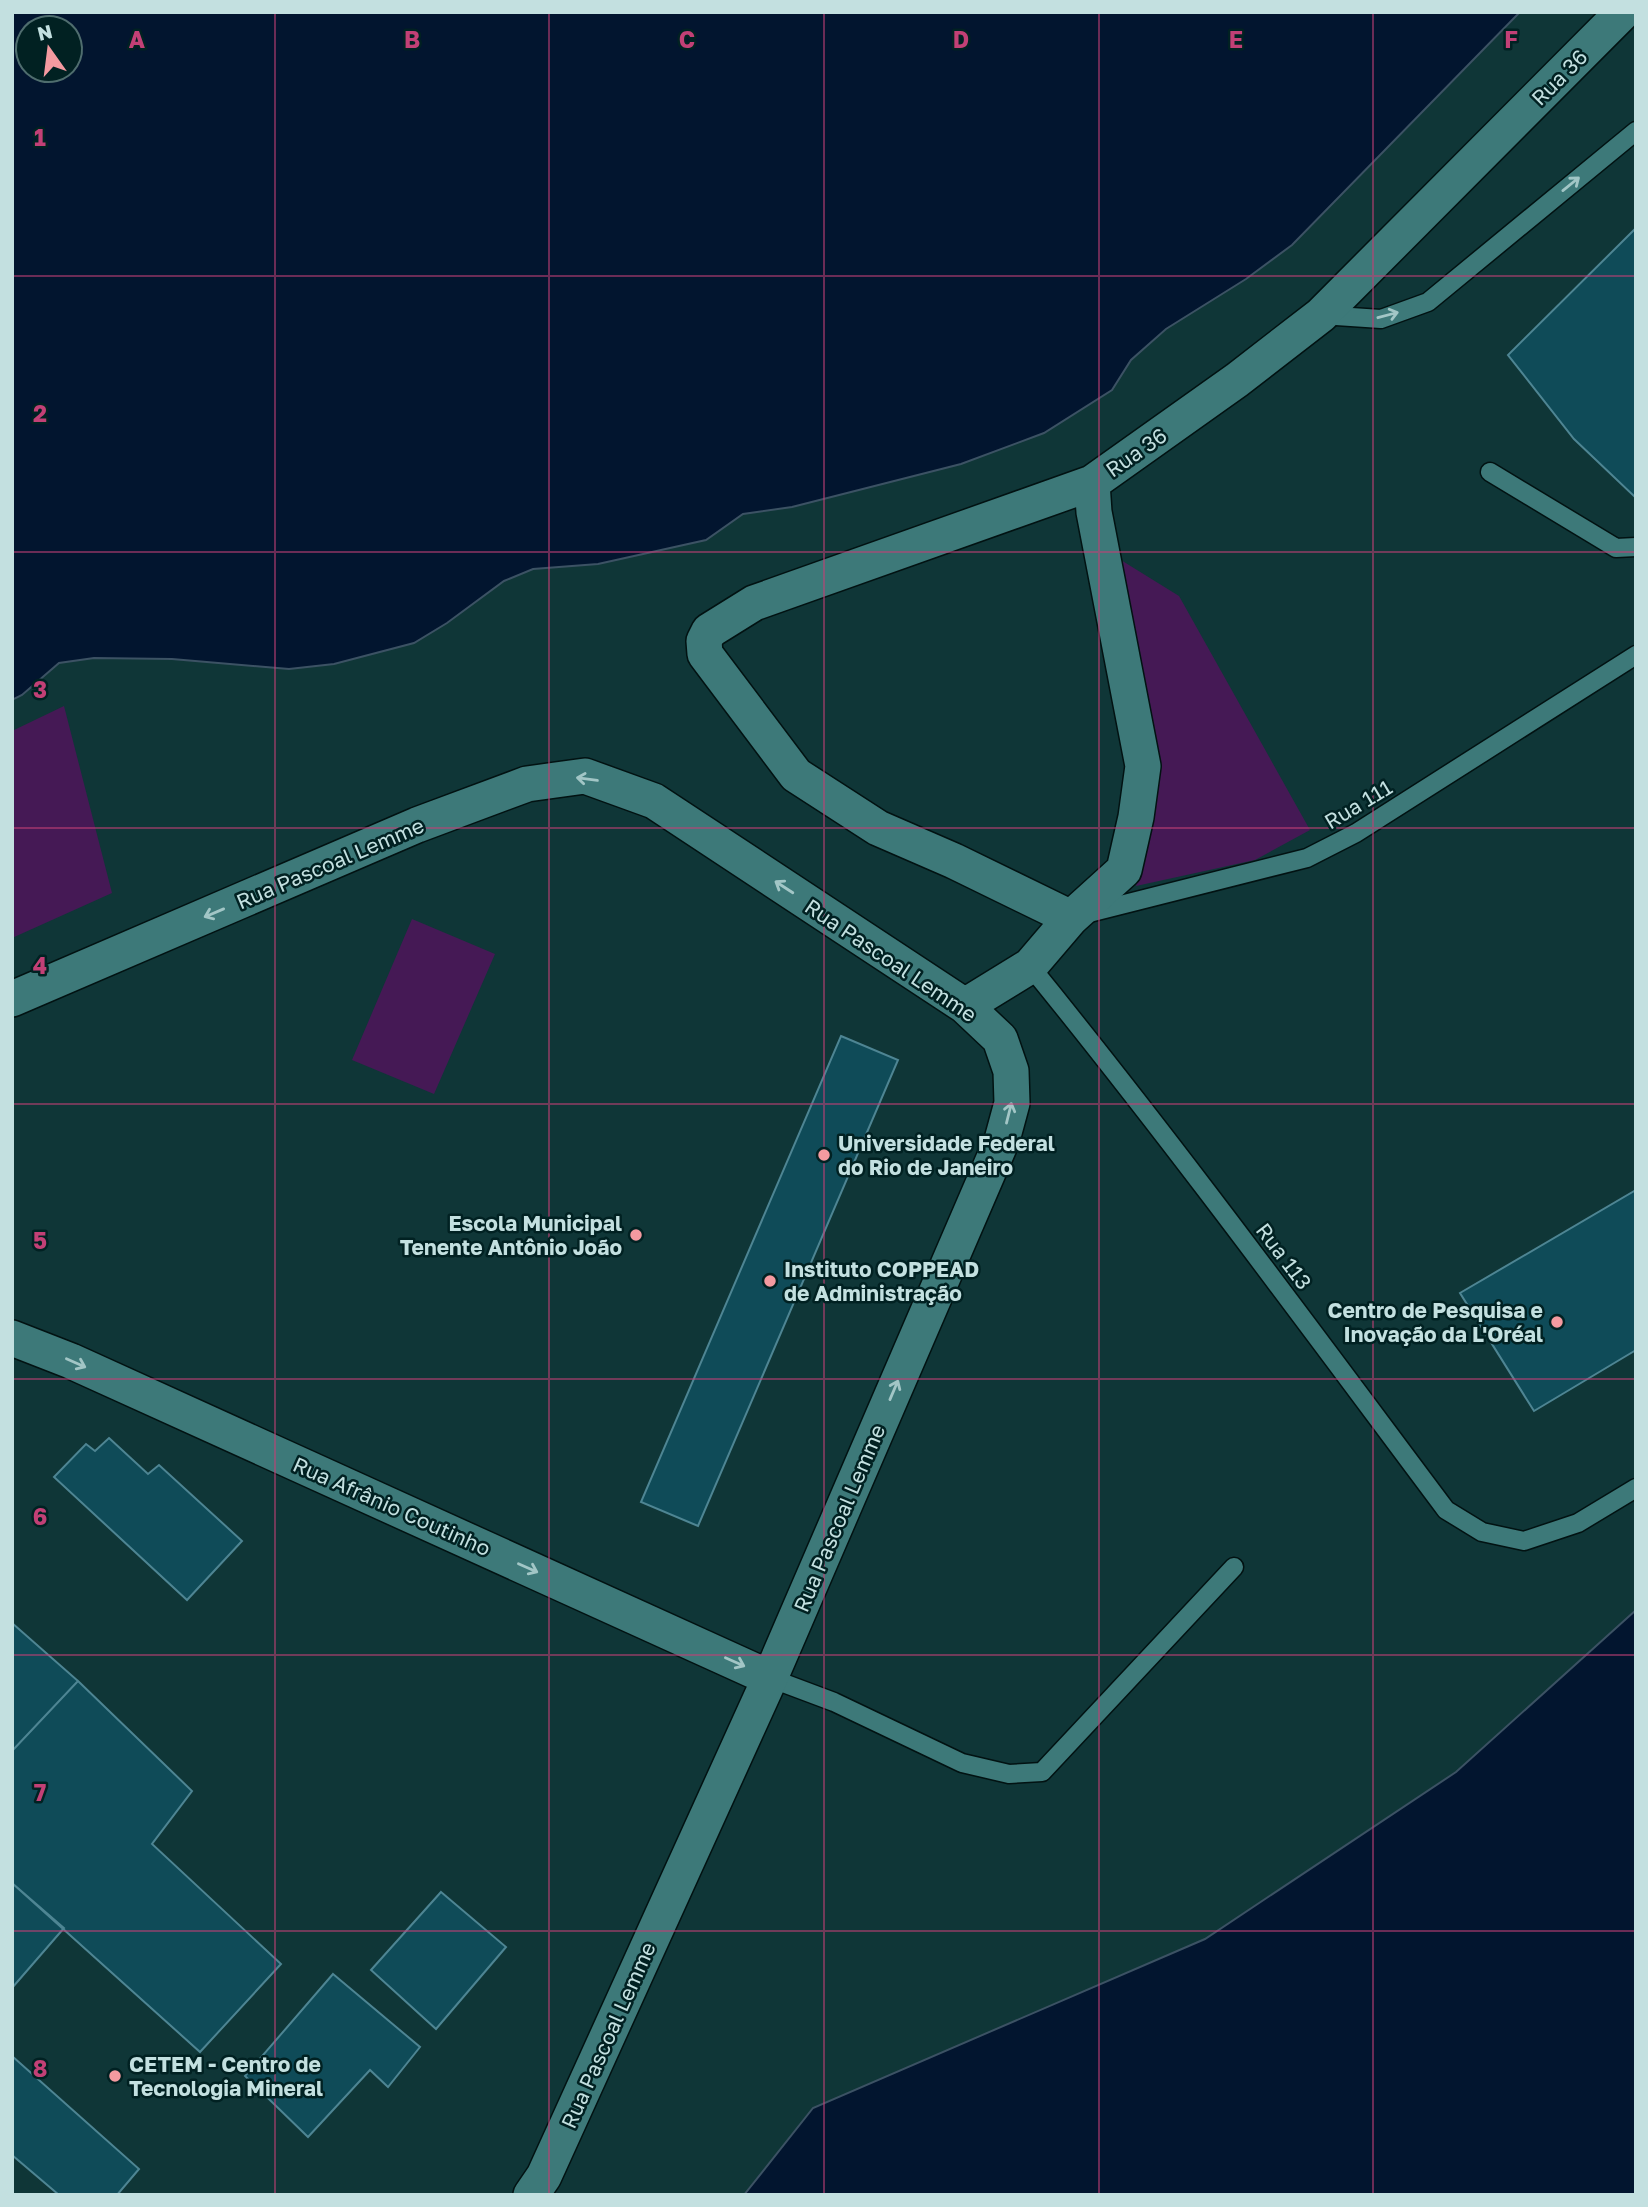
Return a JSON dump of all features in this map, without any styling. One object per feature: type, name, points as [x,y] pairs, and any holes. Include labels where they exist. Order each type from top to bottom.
[{"type":"street","name":"Rua 36","points":[[965,1006],[1030,966],[1071,918],[1124,870],[1136,817],[1143,766],[1094,512],[1092,483],[1237,380],[1321,315],[1623,12]]},
{"type":"street","points":[[1071,918],[954,861],[878,828],[796,775],[705,653],[704,641],[709,631],[754,604],[1092,483]]},
{"type":"street","name":"Rua Pascoal Lemme","points":[[12,999],[417,825],[527,784],[585,776],[654,801],[965,1006],[1000,1039],[1011,1070],[1012,1103],[1002,1139],[770,1678],[544,2176],[531,2195]]},
{"type":"street","name":"Rua Afrânio Coutinho","points":[[12,1338],[71,1361],[770,1678]]},
{"type":"lane","points":[[1321,315],[1381,319],[1428,302],[1635,133]]},
{"type":"lane","points":[[1490,472],[1616,548],[1636,547]]},
{"type":"lane","name":"Rua 111","points":[[1071,918],[1307,858],[1356,833],[1636,655]]},
{"type":"lane","name":"Rua 113","points":[[1030,966],[1078,1024],[1446,1510],[1482,1532],[1524,1541],[1578,1523],[1636,1488]]},
{"type":"lane","points":[[770,1678],[834,1702],[962,1763],[1009,1773],[1042,1772],[1234,1567]]},
{"type":"shaded area","points":[[12,12],[1520,12],[1292,245],[1246,279],[1166,329],[1131,360],[1112,390],[1044,433],[961,464],[792,507],[743,514],[706,540],[598,564],[533,569],[504,581],[447,623],[414,643],[334,664],[289,669],[172,659],[94,658],[59,663],[22,695],[12,700]]},
{"type":"shaded area","name":"Universidade Federal do Rio de Janeiro","points":[[1520,12],[1636,12],[1636,1610],[1456,1772],[1205,1939],[813,2108],[744,2195],[12,2195],[12,700],[22,695],[59,663],[94,658],[172,659],[289,669],[447,623],[504,581],[533,569],[598,564],[706,540],[743,514],[792,507],[961,464],[1044,433],[1112,390],[1131,360],[1166,329],[1246,279],[1292,245]]},
{"type":"shaded area","points":[[1116,557],[1179,596],[1310,830],[1255,860],[1136,886],[1161,764]]},
{"type":"shaded area","points":[[64,706],[112,893],[12,938],[12,731]]},
{"type":"shaded area","points":[[412,919],[495,954],[434,1094],[352,1060]]},
{"type":"shaded area","points":[[1636,1610],[1636,2195],[744,2195],[813,2108],[1205,1939],[1456,1772]]},
{"type":"building","points":[[1636,228],[1636,498],[1574,439],[1508,355]]},
{"type":"building","name":"Instituto COPPEAD de Administração","points":[[841,1036],[898,1060],[698,1526],[641,1502]]},
{"type":"building","name":"Centro de Pesquisa e Inovação da L'Oréal","points":[[1636,1190],[1636,1350],[1534,1411],[1460,1293]]},
{"type":"building","points":[[109,1438],[148,1474],[159,1465],[242,1541],[187,1600],[54,1477],[86,1444],[95,1451]]},
{"type":"building","points":[[12,1623],[78,1681],[12,1751]]},
{"type":"building","points":[[78,1681],[192,1791],[152,1844],[281,1964],[200,2052],[12,1883],[12,1751]]},
{"type":"building","points":[[12,1883],[64,1928],[12,1988]]},
{"type":"building","points":[[441,1892],[506,1947],[436,2029],[371,1970]]},
{"type":"building","points":[[333,1974],[420,2047],[388,2087],[370,2070],[308,2137],[245,2076]]},
{"type":"building","points":[[12,2056],[139,2169],[117,2195],[59,2195],[12,2155]]},
{"type":"place","name":"Universidade Federal do Rio de Janeiro","points":[[824,1155]]},
{"type":"place","name":"Escola Municipal Tenente Antônio João","points":[[636,1235]]},
{"type":"place","name":"Instituto COPPEAD de Administração","points":[[770,1281]]},
{"type":"place","name":"Centro de Pesquisa e Inovação da L'Oréal","points":[[1557,1322]]},
{"type":"place","name":"CETEM - Centro de Tecnologia Mineral","points":[[115,2076]]}]
